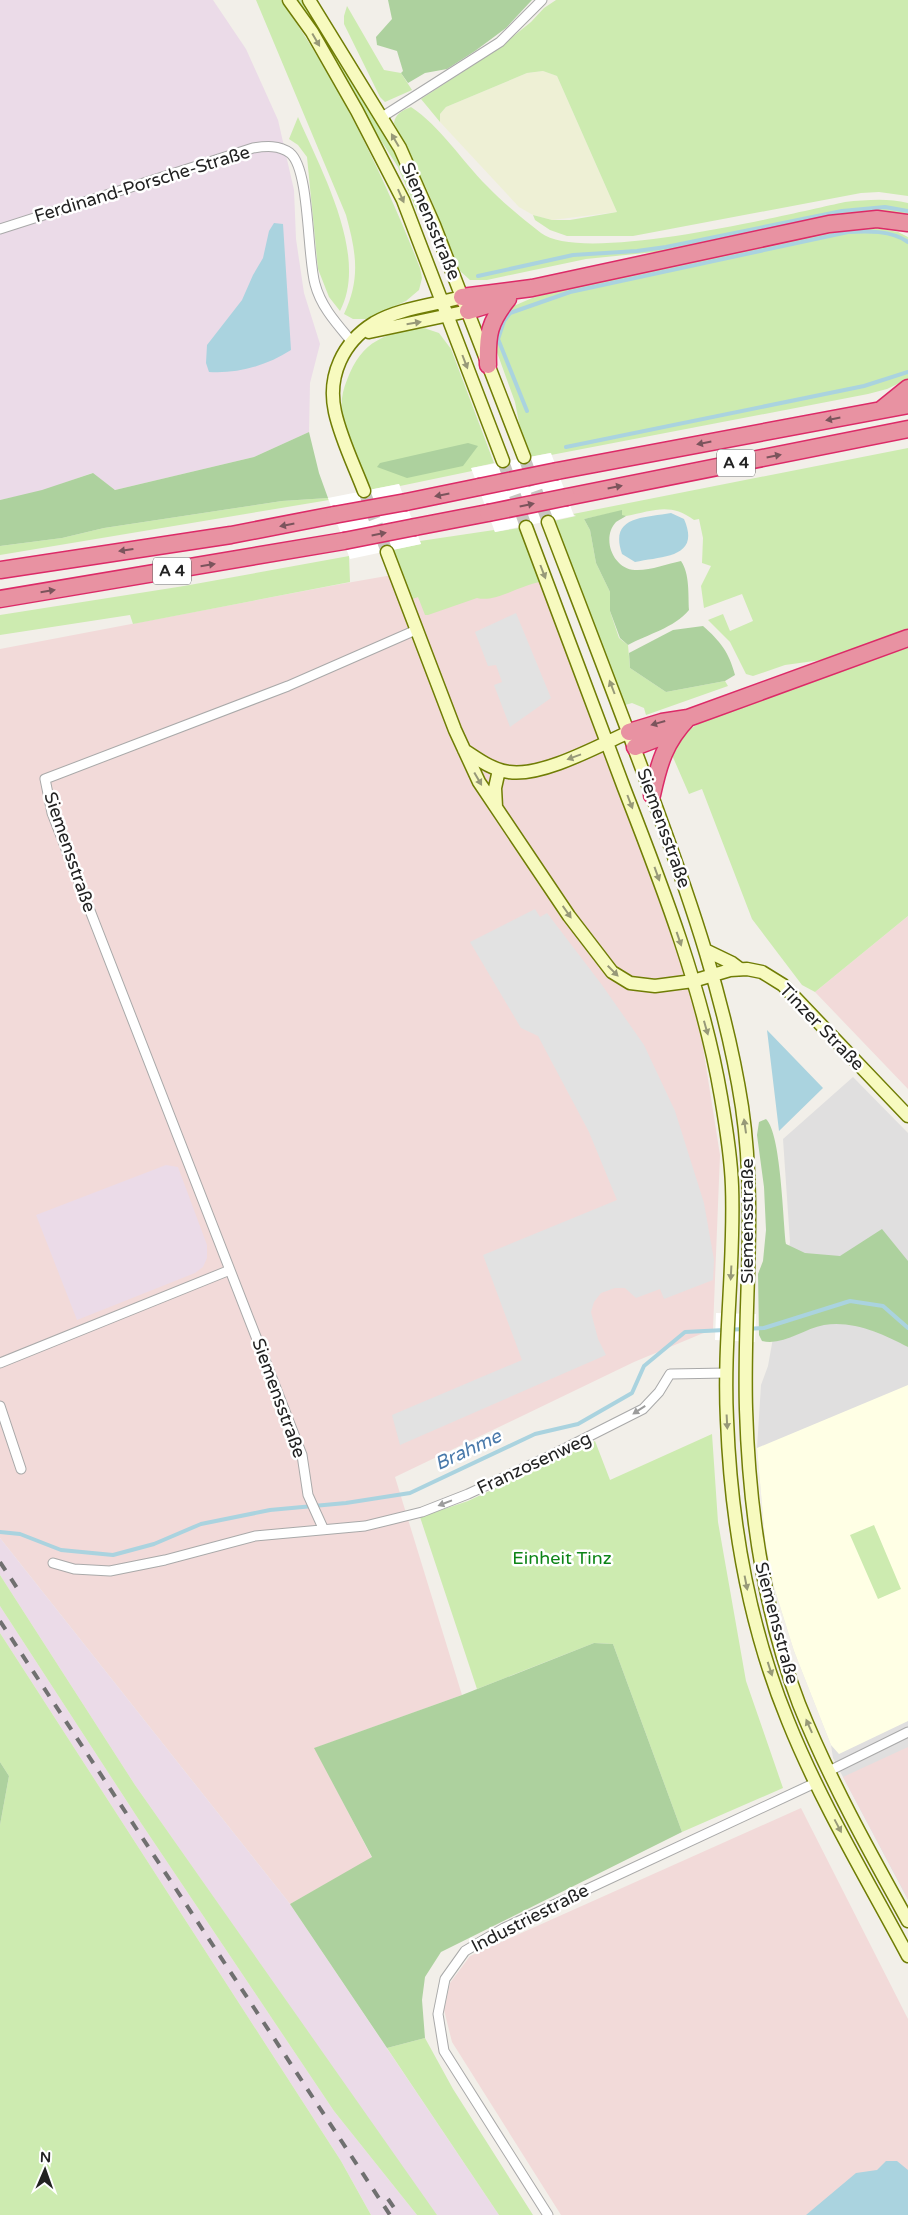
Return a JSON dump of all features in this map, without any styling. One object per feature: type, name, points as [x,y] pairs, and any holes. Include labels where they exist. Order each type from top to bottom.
[{"type":"highway","points":[[465,304],[829,224],[863,219],[904,225]]},
{"type":"highway","points":[[465,304],[508,299],[532,288]]},
{"type":"highway","points":[[488,365],[490,325],[495,315],[508,299]]},
{"type":"highway","points":[[881,410],[908,388]]},
{"type":"highway","name":"A 4","points":[[0,570],[231,535],[908,405]]},
{"type":"highway","name":"A 4","points":[[0,599],[344,541],[907,430]]},
{"type":"highway","points":[[632,740],[662,722],[688,718],[908,638]]},
{"type":"highway","points":[[652,795],[662,754],[674,732],[688,718]]},
{"type":"highway","points":[[632,740],[674,732]]},
{"type":"main road","name":"Siemensstraße","points":[[289,0],[312,32],[387,166],[414,226],[503,461]]},
{"type":"main road","name":"Siemensstraße","points":[[309,0],[400,148],[424,201],[524,457]]},
{"type":"main road","name":"Siemensstraße","points":[[364,491],[334,411],[334,376],[343,352],[362,332],[386,318],[443,302]]},
{"type":"main road","points":[[443,302],[465,304]]},
{"type":"main road","points":[[448,316],[465,304]]},
{"type":"main road","name":"Siemensstraße","points":[[352,342],[364,334],[377,329],[448,316]]},
{"type":"main road","name":"Siemensstraße","points":[[548,522],[632,740],[691,903],[712,975],[741,1103],[747,1146],[750,1234],[745,1339],[748,1459],[760,1560],[767,1596],[782,1652],[800,1704],[828,1771],[908,1921]]},
{"type":"main road","name":"Siemensstraße","points":[[526,527],[648,849],[692,981],[720,1092],[729,1147],[732,1183],[727,1373],[729,1462],[746,1585],[771,1674],[787,1719],[815,1783],[908,1956]]},
{"type":"main road","points":[[387,552],[454,730],[479,782],[552,891],[612,972],[620,978],[642,986],[692,981]]},
{"type":"main road","points":[[464,750],[499,770],[517,773],[539,769],[577,756],[607,742],[632,740]]},
{"type":"main road","points":[[496,807],[495,788],[499,770]]},
{"type":"main road","points":[[704,950],[732,962],[740,969]]},
{"type":"main road","name":"Tinzer Straße","points":[[692,981],[740,969],[762,972],[783,986],[908,1116]]},
{"type":"main road","points":[[727,1373],[745,1374]]},
{"type":"street","points":[[382,117],[500,42],[542,0]]},
{"type":"street","name":"Ferdinand-Porsche-Straße","points":[[0,228],[253,148],[264,146],[283,149],[291,154],[301,171],[315,286],[322,303],[333,320],[352,342]]},
{"type":"street","name":"Siemensstraße","points":[[320,1524],[308,1494],[302,1456],[52,813],[45,778],[288,686],[416,630]]},
{"type":"street","points":[[0,1363],[230,1270]]},
{"type":"street","name":"Franzosenweg","points":[[53,1563],[74,1569],[110,1571],[165,1560],[255,1536],[320,1524],[365,1526],[414,1513],[468,1494],[552,1455],[643,1409],[659,1392],[670,1374],[727,1373]]},
{"type":"street","points":[[0,1406],[21,1469]]},
{"type":"street","points":[[828,1771],[908,1732]]},
{"type":"street","name":"Industriestraße","points":[[548,2215],[444,2051],[438,2014],[445,1979],[465,1951],[504,1928],[815,1783]]},
{"type":"shaded area","points":[[0,0],[213,0],[246,49],[278,120],[294,190],[296,239],[304,293],[320,344],[310,383],[309,432],[254,457],[115,490],[92,473],[42,491],[0,500]]},
{"type":"shaded area","points":[[543,71],[557,76],[617,212],[552,220],[533,215],[519,207],[440,122],[440,114],[446,107],[527,73]]},
{"type":"shaded area","points":[[528,551],[605,748],[684,972],[702,1041],[720,1155],[713,1329],[634,1362],[395,1477],[462,1695],[315,1748],[372,1858],[290,1904],[0,1538],[0,649],[341,584]]},
{"type":"shaded area","points":[[516,613],[551,698],[510,727],[494,685],[502,682],[496,665],[488,666],[475,632]]},
{"type":"shaded area","points":[[535,909],[540,917],[547,913],[602,985],[644,1045],[675,1111],[704,1203],[714,1260],[713,1280],[664,1299],[660,1289],[636,1298],[625,1288],[615,1288],[601,1293],[594,1302],[591,1312],[598,1339],[606,1355],[400,1445],[392,1415],[522,1360],[483,1255],[617,1200],[589,1132],[538,1036],[521,1028],[470,942]]},
{"type":"shaded area","points":[[908,916],[908,1089],[815,992]]},
{"type":"shaded area","points":[[853,1077],[908,1133],[908,1900],[833,1758],[831,1745],[794,1651],[774,1587],[765,1539],[757,1448],[761,1385],[768,1366],[790,1242],[783,1139]]},
{"type":"shaded area","points":[[166,1165],[178,1167],[207,1245],[207,1258],[203,1267],[195,1273],[77,1320],[36,1215]]},
{"type":"shaded area","points":[[908,1385],[908,1721],[839,1754],[831,1745],[794,1651],[774,1587],[765,1539],[757,1448]]},
{"type":"shaded area","points":[[0,1538],[290,1904],[499,2215],[437,2215],[430,2206],[135,1785],[0,1575]]},
{"type":"shaded area","points":[[0,1606],[141,1823],[334,2111],[417,2215],[371,2215],[341,2161],[0,1633]]},
{"type":"shaded area","points":[[908,1747],[908,1899],[843,1777]]},
{"type":"shaded area","points":[[801,1808],[908,2019],[908,2215],[561,2215],[452,2042],[444,2010],[450,1983],[470,1956]]},
{"type":"green space","points":[[256,0],[281,0],[322,64],[375,164],[420,268],[422,278],[419,290],[406,301],[367,319],[353,319],[344,314],[353,289],[355,277],[354,253],[346,215]]},
{"type":"green space","points":[[297,0],[301,0],[309,11],[390,142],[421,210],[417,211],[398,167]]},
{"type":"green space","points":[[388,0],[532,0],[506,28],[475,51],[447,69],[425,73],[408,83],[401,73],[403,71],[397,51],[377,45],[376,37],[392,19]]},
{"type":"green space","points":[[556,0],[908,0],[908,196],[879,192],[861,193],[633,236],[567,236],[550,230],[535,220],[533,215],[552,220],[570,220],[617,212],[557,76],[543,71],[527,73],[446,107],[440,114],[440,122],[421,99],[495,51],[531,22],[544,8]]},
{"type":"green space","points":[[347,6],[384,70],[401,73],[412,90],[385,102],[380,97],[344,24]]},
{"type":"green space","points":[[411,107],[432,124],[506,205],[541,233],[564,241],[598,243],[688,234],[735,226],[845,202],[900,201],[908,203],[908,215],[893,212],[847,214],[675,250],[586,259],[487,280],[470,280],[460,271],[428,192],[394,123],[402,111]]},
{"type":"green space","points":[[298,117],[329,187],[346,239],[349,265],[347,289],[340,311],[329,297],[318,269],[307,157],[298,145],[289,139]]},
{"type":"green space","points":[[871,227],[898,232],[908,237],[908,379],[887,389],[868,394],[551,455],[550,453],[530,457],[521,433],[515,402],[494,344],[497,324],[507,309],[532,298],[576,286],[833,230]]},
{"type":"green space","points":[[424,328],[439,333],[451,349],[494,463],[472,468],[472,471],[400,486],[399,484],[369,490],[348,436],[343,417],[342,403],[345,385],[353,366],[360,356],[376,341],[386,336]]},
{"type":"green space","points":[[309,432],[319,473],[328,498],[282,501],[104,528],[62,538],[0,546],[0,500],[42,490],[93,473],[115,490],[254,457]]},
{"type":"green space","points":[[468,443],[478,446],[463,466],[407,478],[377,467],[380,463]]},
{"type":"green space","points":[[908,448],[908,632],[829,659],[785,665],[753,676],[746,674],[730,642],[708,620],[723,614],[730,631],[753,621],[742,594],[704,608],[701,586],[711,566],[702,563],[703,538],[699,519],[694,520],[677,511],[661,509],[626,516],[622,516],[622,511],[584,519],[590,530],[596,563],[610,592],[610,611],[619,638],[628,645],[630,668],[666,692],[725,681],[728,686],[646,715],[644,708],[632,703],[625,705],[554,521],[576,516],[573,514]]},
{"type":"green space","points":[[328,498],[329,500],[0,555],[0,546],[62,538],[104,528],[282,501]]},
{"type":"green space","points":[[622,510],[622,515],[626,516],[616,522],[610,536],[610,544],[615,559],[627,568],[635,570],[681,561],[687,578],[689,610],[676,622],[628,645],[620,638],[610,611],[610,592],[596,563],[590,530],[584,519]]},
{"type":"green space","points":[[519,528],[540,582],[499,596],[484,599],[477,598],[428,615],[425,615],[418,597],[410,600],[392,550],[421,544],[420,541]]},
{"type":"green space","points":[[349,556],[350,582],[133,624],[130,615],[0,635],[0,615],[184,586]]},
{"type":"green space","points":[[703,626],[719,642],[730,660],[735,675],[725,681],[666,692],[630,668],[629,653],[673,630]]},
{"type":"green space","points":[[908,646],[908,916],[815,992],[802,985],[752,919],[702,789],[689,794],[672,755],[683,736],[700,723]]},
{"type":"green space","points":[[766,1119],[771,1127],[778,1158],[786,1244],[805,1253],[840,1256],[882,1229],[908,1261],[908,1347],[867,1329],[846,1324],[824,1325],[778,1341],[762,1341],[759,1335],[758,1274],[763,1261],[766,1230],[764,1187],[757,1135],[759,1122]]},
{"type":"green space","name":"Einheit Tinz","points":[[712,1434],[718,1522],[746,1681],[783,1788],[682,1832],[613,1644],[594,1643],[477,1689],[420,1517],[468,1501],[595,1441],[610,1480]]},
{"type":"green space","points":[[874,1525],[901,1589],[878,1599],[850,1535]]},
{"type":"green space","points":[[0,1575],[135,1785],[437,2215],[417,2215],[334,2111],[141,1823],[0,1606]]},
{"type":"green space","points":[[0,1633],[341,2161],[371,2215],[0,2215],[0,1825],[9,1776],[0,1762]]},
{"type":"green space","points":[[594,1643],[613,1644],[682,1832],[441,1952],[425,1977],[422,2000],[425,2038],[387,2048],[290,1904],[372,1857],[314,1748],[462,1695]]},
{"type":"green space","points":[[0,1762],[9,1776],[0,1825]]},
{"type":"green space","points":[[425,2038],[453,2089],[533,2215],[499,2215],[387,2048]]},
{"type":"water","points":[[274,223],[283,224],[291,350],[273,360],[242,370],[209,372],[206,363],[207,345],[242,300],[263,258],[269,231]]},
{"type":"water","points":[[671,513],[684,519],[688,532],[687,541],[683,548],[667,556],[635,562],[622,554],[619,542],[620,532],[624,526],[640,518]]},
{"type":"water","points":[[767,1030],[823,1088],[779,1131]]},
{"type":"water","points":[[886,2161],[897,2161],[908,2170],[908,2215],[806,2215],[856,2173],[877,2170]]},
{"type":"pier","points":[[551,453],[574,516],[495,532],[471,468]]},
{"type":"pier","points":[[399,484],[421,544],[350,559],[328,498]]},
{"type":"pier","points":[[716,1313],[756,1314],[755,1342],[715,1340]]},
{"type":"waterway","points":[[478,276],[573,255],[666,247],[842,211],[885,207],[908,211]]},
{"type":"waterway","points":[[527,411],[498,339],[504,321],[510,313],[570,292],[848,232],[887,233],[908,242]]},
{"type":"waterway","points":[[566,447],[864,386],[908,372]]},
{"type":"waterway","name":"Brahme","points":[[0,1532],[20,1534],[61,1550],[113,1555],[154,1544],[201,1524],[270,1510],[346,1503],[410,1493],[535,1434],[578,1424],[632,1393],[644,1366],[685,1332],[764,1328],[850,1301],[883,1306],[908,1328]]},
{"type":"tunnel","points":[[524,457],[548,522]]},
{"type":"tunnel","points":[[503,461],[526,527]]},
{"type":"tunnel","points":[[364,491],[387,552]]},
{"type":"railway","points":[[0,1562],[21,1594]]},
{"type":"railway","points":[[0,1621],[390,2215]]},
{"type":"railway","points":[[388,2199],[399,2215]]}]
